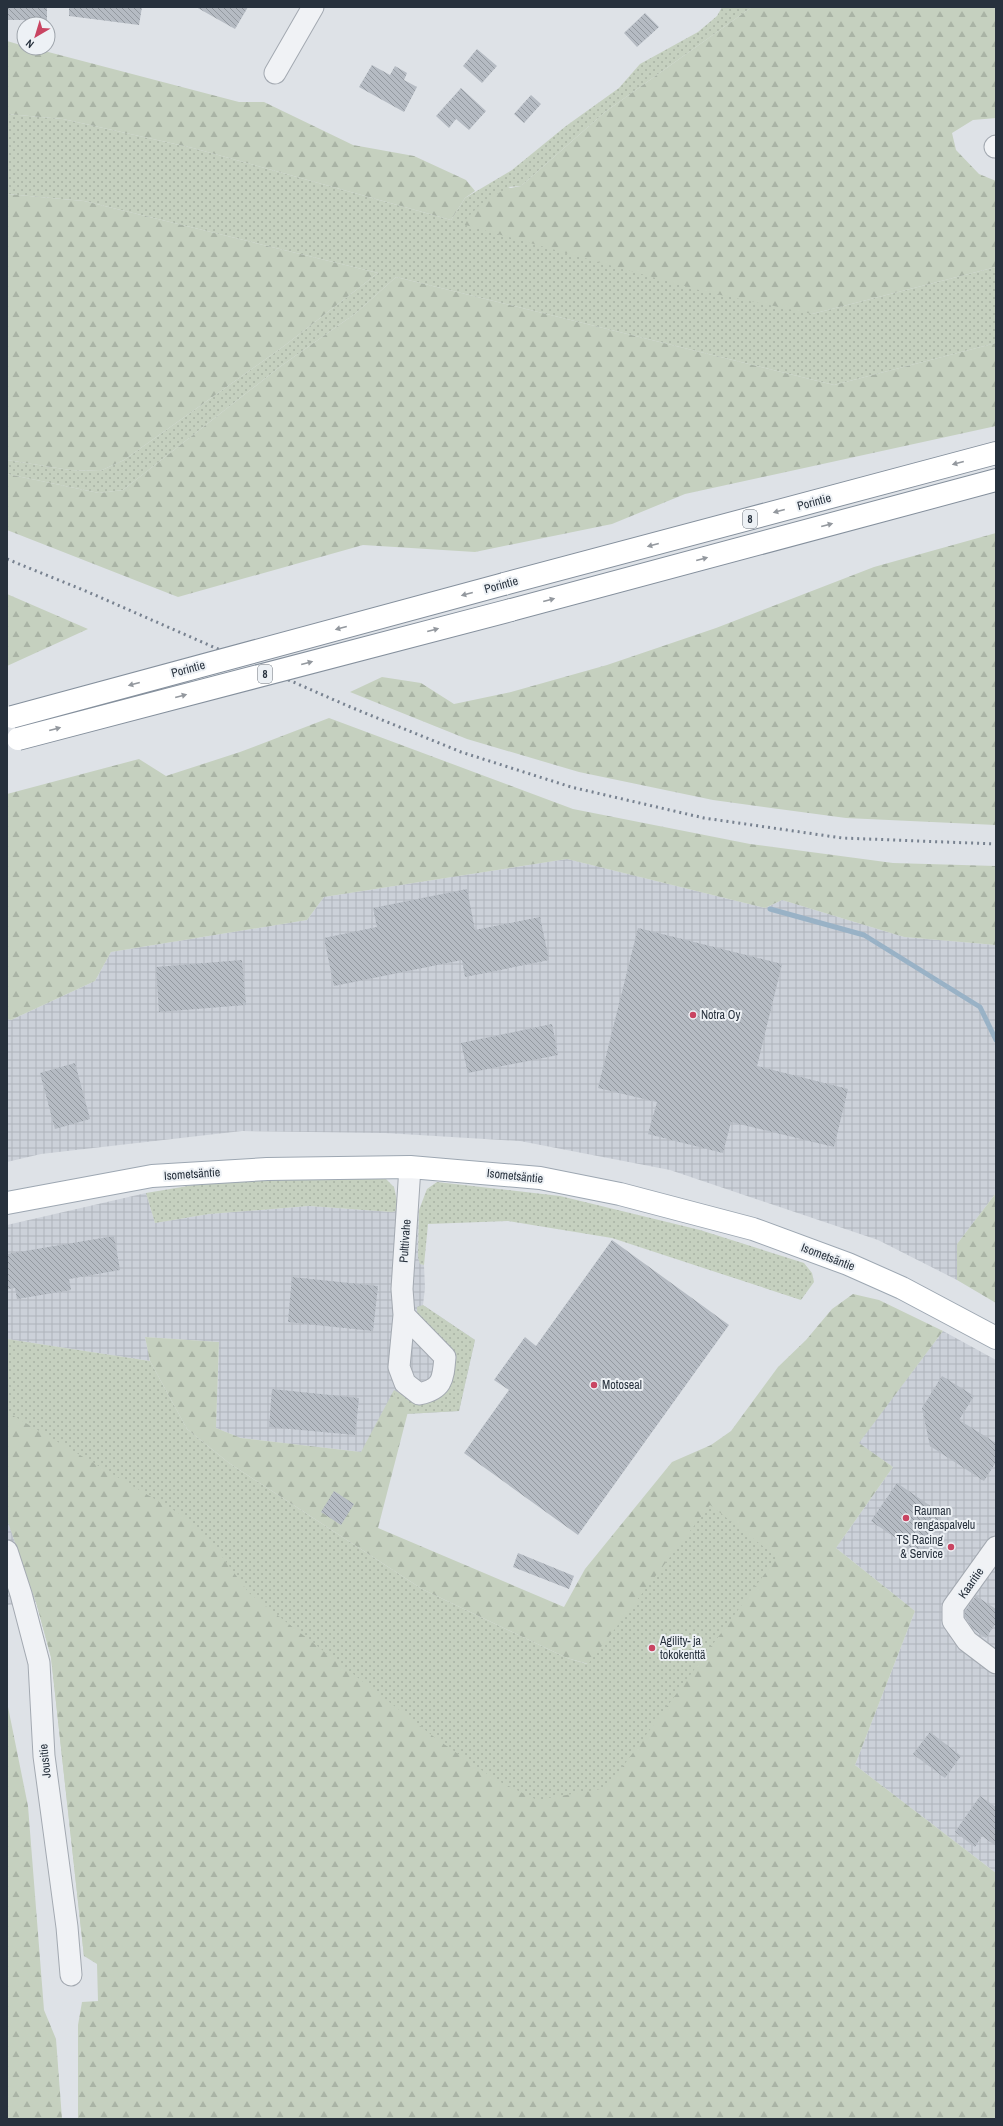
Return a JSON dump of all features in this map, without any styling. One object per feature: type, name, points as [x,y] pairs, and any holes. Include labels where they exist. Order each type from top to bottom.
[{"type":"main road","name":"Porintie","points":[[9,717],[996,453]]},
{"type":"main road","name":"Porintie","points":[[12,740],[511,610],[996,480]]},
{"type":"main road","name":"Isometsäntie","points":[[7,1203],[152,1176],[267,1169],[410,1167],[540,1178],[620,1194],[745,1227],[848,1264],[902,1288],[996,1338]]},
{"type":"street","points":[[275,73],[313,7]]},
{"type":"street","name":"Pulttivahe","points":[[404,1315],[402,1289],[410,1167]]},
{"type":"street","name":"Kaaritie","points":[[996,1547],[953,1607],[953,1621],[967,1641],[996,1663]]},
{"type":"street","name":"Jousitie","points":[[7,1551],[21,1594],[39,1663],[44,1756],[67,1927],[71,1974]]},
{"type":"shaded area","points":[[567,859],[765,908],[782,900],[904,937],[996,945],[996,1193],[957,1244],[957,1280],[878,1240],[670,1170],[520,1141],[385,1133],[242,1131],[41,1154],[7,1162],[7,1019],[11,1020],[95,981],[111,952],[307,920],[324,897]]},
{"type":"shaded area","points":[[146,1193],[155,1223],[209,1214],[309,1206],[392,1212],[399,1210],[419,1210],[418,1257],[420,1264],[424,1265],[425,1288],[423,1305],[475,1340],[459,1411],[406,1414],[409,1404],[361,1452],[241,1438],[216,1428],[219,1342],[145,1337],[150,1361],[7,1339],[7,1225]]},
{"type":"shaded area","points":[[943,1331],[996,1360],[996,1873],[855,1765],[915,1611],[836,1548],[893,1467],[858,1443]]},
{"type":"shaded area","points":[[7,1519],[36,1602],[7,1605]]},
{"type":"green space","points":[[722,7],[752,7],[605,112],[521,186],[508,187],[812,314],[996,267],[996,343],[834,385],[396,277],[356,313],[281,366],[123,490],[99,493],[7,474],[7,460],[70,470],[100,471],[124,460],[284,346],[378,273],[84,201],[7,194],[7,114],[63,119],[193,148],[451,220],[465,198],[512,170],[566,126],[619,88],[640,64],[698,32],[717,16]]},
{"type":"green space","points":[[752,7],[996,7],[996,118],[973,120],[952,133],[956,150],[979,174],[996,181],[996,267],[812,314],[706,292],[462,224],[474,210],[488,199],[503,191],[521,186],[605,112]]},
{"type":"green space","points":[[7,41],[16,44],[16,56],[56,56],[56,54],[239,102],[264,102],[353,145],[414,156],[466,180],[475,191],[465,198],[451,220],[193,148],[63,119],[7,114]]},
{"type":"green space","points":[[7,194],[84,201],[378,273],[284,346],[124,460],[100,471],[70,470],[7,460]]},
{"type":"green space","points":[[396,277],[834,385],[996,343],[996,426],[685,494],[612,524],[475,552],[363,545],[178,597],[7,530],[7,474],[99,493],[123,490],[281,366],[356,313]]},
{"type":"green space","points":[[996,533],[996,825],[846,818],[713,800],[579,772],[467,739],[350,692],[382,677],[421,683],[454,704],[511,692],[607,665],[716,628],[874,567]]},
{"type":"green space","points":[[7,594],[88,629],[7,666]]},
{"type":"green space","points":[[329,718],[573,809],[750,844],[893,863],[996,866],[996,945],[904,937],[782,900],[765,908],[567,859],[324,897],[307,920],[111,952],[95,981],[11,1020],[7,1019],[7,794],[139,759],[166,776],[240,752]]},
{"type":"green space","points":[[273,1178],[385,1178],[394,1187],[399,1210],[392,1212],[309,1206],[209,1214],[155,1223],[146,1193],[200,1184]]},
{"type":"green space","points":[[437,1182],[560,1196],[700,1230],[804,1263],[812,1273],[814,1282],[801,1300],[612,1238],[508,1221],[428,1224],[424,1265],[420,1264],[418,1257],[419,1210],[427,1189]]},
{"type":"green space","points":[[996,1193],[996,1303],[957,1280],[957,1244]]},
{"type":"green space","points":[[853,1294],[879,1300],[943,1331],[859,1443],[893,1467],[836,1548],[915,1611],[855,1765],[996,1873],[996,2119],[78,2119],[78,2025],[82,2002],[98,2001],[97,1964],[84,1956],[51,1657],[36,1602],[7,1519],[7,1412],[180,1514],[212,1543],[249,1593],[438,1740],[496,1780],[537,1800],[607,1788],[777,1557],[710,1505],[588,1664],[567,1658],[422,1589],[229,1463],[187,1429],[150,1361],[145,1337],[219,1342],[216,1428],[241,1438],[361,1452],[394,1390],[395,1398],[410,1404],[378,1528],[564,1607],[585,1569],[672,1462],[711,1445],[731,1431],[778,1367],[806,1340],[832,1309]]},
{"type":"green space","points":[[423,1305],[475,1340],[459,1411],[406,1414],[409,1404],[394,1398],[394,1390],[414,1398],[430,1399],[443,1394],[450,1386],[453,1371],[417,1315],[417,1307]]},
{"type":"green space","points":[[7,1339],[150,1361],[187,1429],[229,1463],[422,1589],[567,1658],[587,1664],[710,1504],[778,1557],[826,1746],[84,1956],[51,1657],[36,1602],[7,1519]]},
{"type":"green space","points":[[7,1702],[28,1806],[44,2010],[56,2039],[62,2119],[7,2119]]},
{"type":"building","points":[[8,7],[47,7],[47,16],[16,16],[16,20],[8,20]]},
{"type":"building","points":[[69,7],[142,7],[139,25],[69,16]]},
{"type":"building","points":[[196,7],[248,7],[235,29]]},
{"type":"building","points":[[645,13],[659,27],[637,47],[624,33]]},
{"type":"building","points":[[477,49],[497,66],[482,83],[463,66]]},
{"type":"building","points":[[372,65],[390,75],[395,66],[407,73],[404,80],[417,87],[404,112],[359,87]]},
{"type":"building","points":[[461,88],[486,111],[469,130],[456,119],[449,128],[436,116]]},
{"type":"building","points":[[531,95],[541,104],[524,123],[514,114]]},
{"type":"building","points":[[467,889],[475,930],[540,917],[549,960],[465,977],[462,960],[334,986],[324,938],[377,927],[373,908]]},
{"type":"building","name":"Notra Oy","points":[[638,928],[782,964],[757,1066],[848,1089],[834,1147],[731,1122],[723,1153],[648,1134],[657,1102],[598,1088]]},
{"type":"building","points":[[242,960],[246,1005],[159,1012],[156,967]]},
{"type":"building","points":[[552,1024],[558,1055],[468,1073],[461,1043]]},
{"type":"building","points":[[75,1063],[90,1119],[55,1129],[40,1073]]},
{"type":"building","points":[[114,1236],[120,1270],[69,1279],[71,1290],[17,1299],[15,1288],[7,1289],[7,1254]]},
{"type":"building","name":"Motoseal","points":[[612,1240],[729,1325],[578,1535],[464,1453],[509,1390],[494,1380],[525,1337],[536,1346]]},
{"type":"building","points":[[292,1277],[378,1286],[373,1331],[288,1322]]},
{"type":"building","points":[[942,1376],[974,1396],[959,1420],[996,1443],[996,1462],[984,1481],[930,1446],[922,1408]]},
{"type":"building","points":[[272,1389],[359,1398],[355,1435],[269,1427]]},
{"type":"building","name":"Rauman rengaspalvelu","points":[[897,1483],[942,1514],[916,1552],[871,1521]]},
{"type":"building","points":[[334,1491],[354,1504],[341,1525],[321,1512]]},
{"type":"building","points":[[518,1553],[574,1576],[569,1589],[513,1567]]},
{"type":"building","points":[[976,1596],[996,1609],[996,1623],[986,1638],[973,1629],[965,1617],[965,1611]]},
{"type":"building","points":[[930,1732],[961,1756],[945,1778],[913,1754]]},
{"type":"building","points":[[980,1796],[996,1807],[996,1846],[982,1836],[975,1847],[955,1832]]},
{"type":"waterway","points":[[770,909],[864,935],[980,1007],[996,1040]]},
{"type":"railway","points":[[7,559],[88,592],[348,706],[461,752],[571,787],[704,818],[842,838],[996,844]]},
{"type":"place","name":"Notra Oy","points":[[693,1015]]},
{"type":"place","name":"Motoseal","points":[[594,1385]]},
{"type":"place","name":"Rauman rengaspalvelu","points":[[906,1518]]},
{"type":"place","name":"TS Racing & Service","points":[[951,1547]]},
{"type":"place","name":"Agility- ja tokokenttä","points":[[652,1648]]}]
